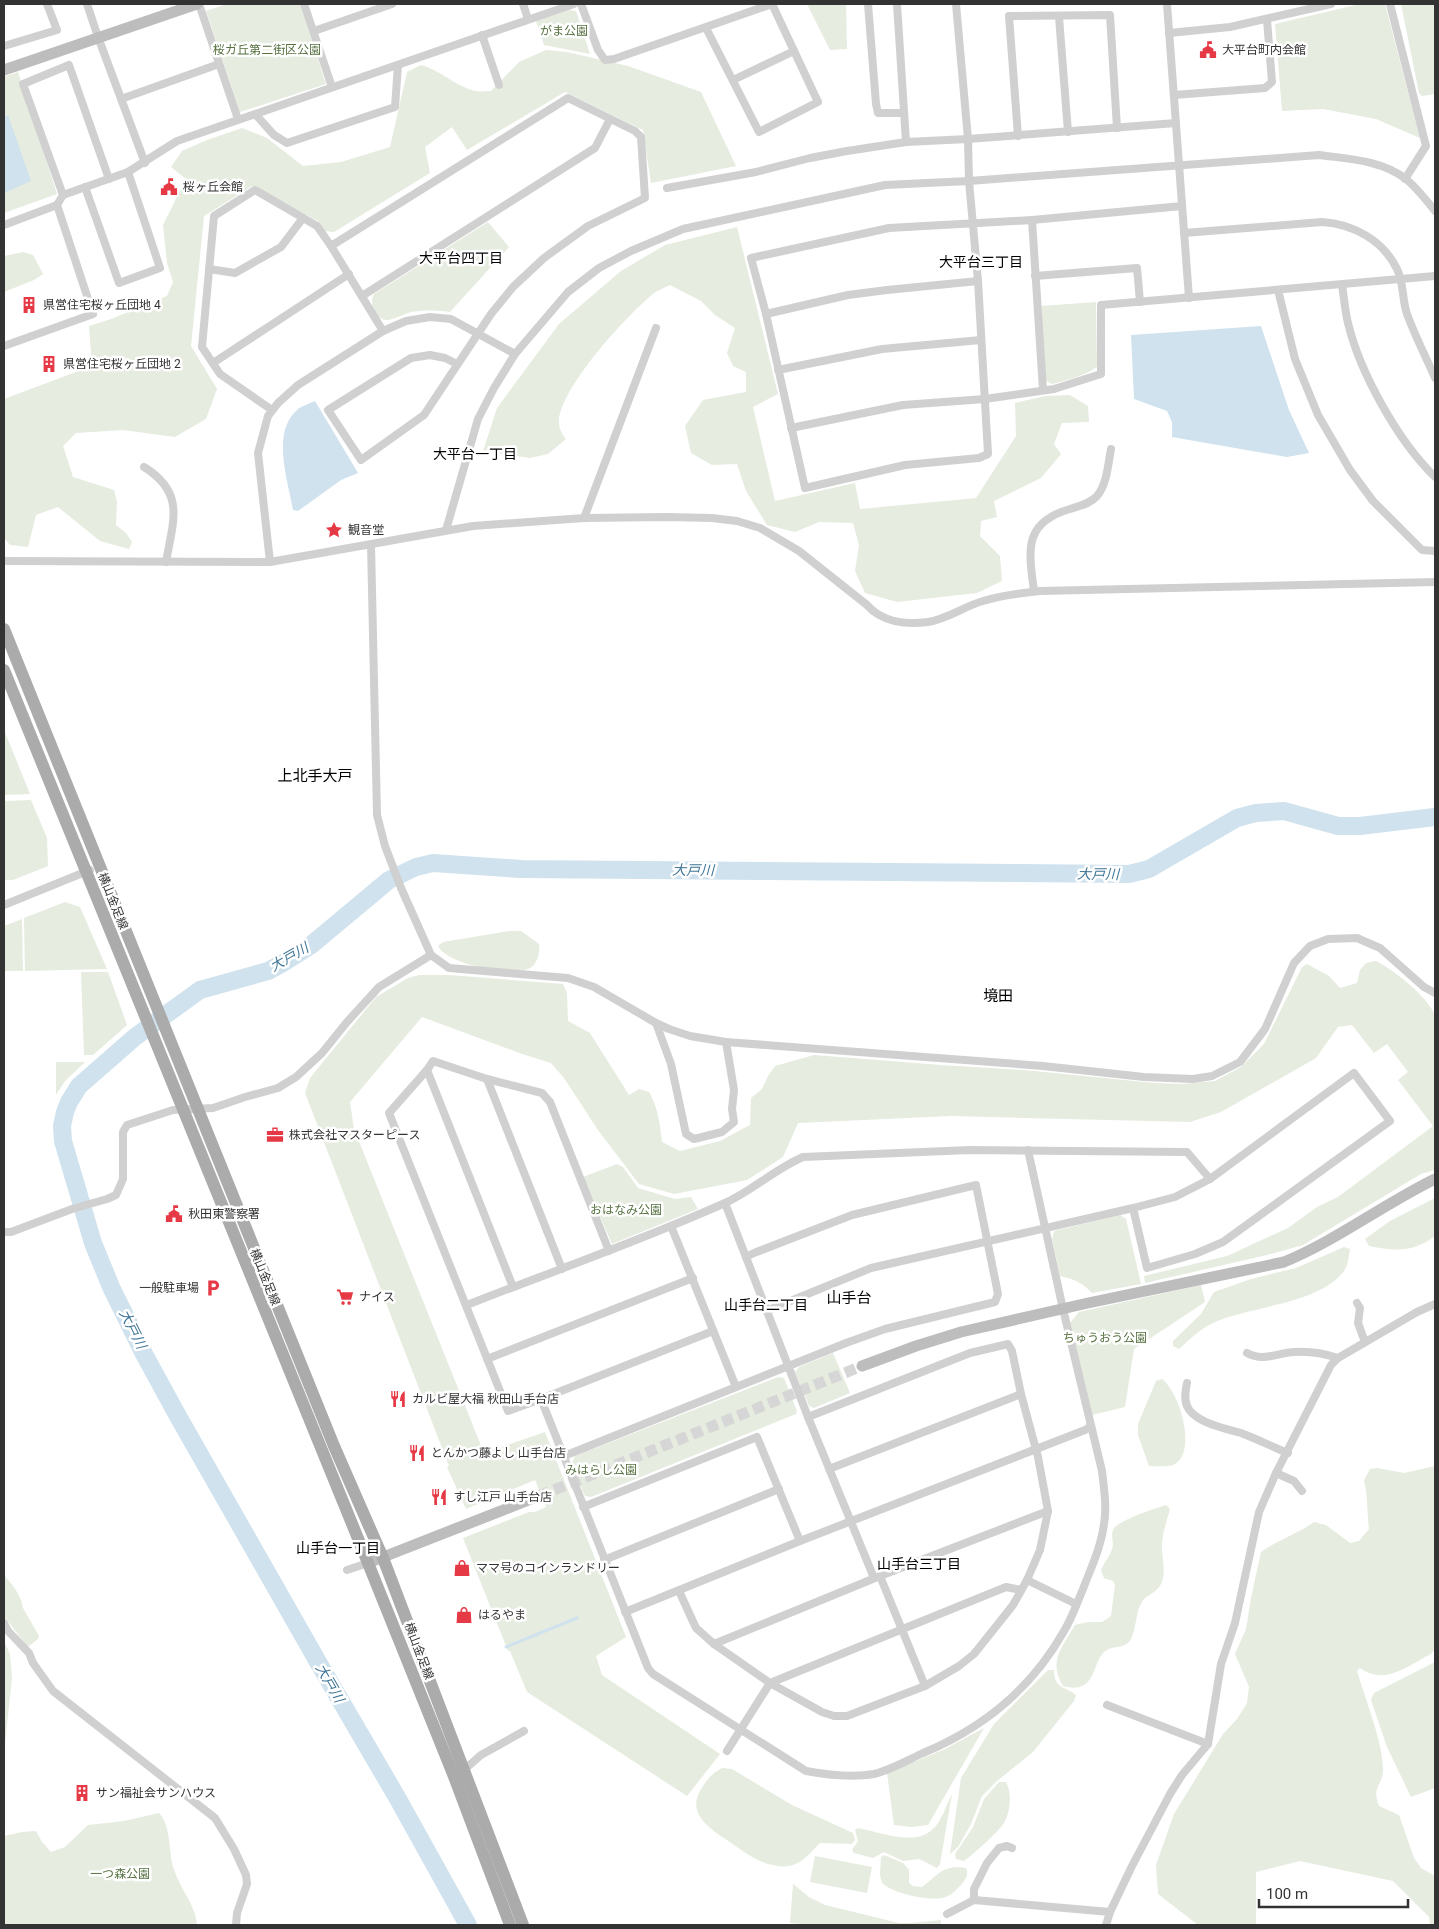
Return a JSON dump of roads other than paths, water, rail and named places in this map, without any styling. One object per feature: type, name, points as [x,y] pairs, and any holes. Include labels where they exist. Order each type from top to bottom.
[{"type":"main road","name":"横山金足線","points":[[4,629],[156,1008],[160,1034],[184,1110],[368,1563],[510,1925]]},
{"type":"main road","name":"横山金足線","points":[[4,670],[146,1016],[160,1034],[198,1110],[330,1437],[383,1558],[523,1925]]},
{"type":"street","points":[[4,46],[57,30],[47,4]]},
{"type":"street","points":[[87,4],[145,163]]},
{"type":"street","points":[[4,70],[198,4],[238,119]]},
{"type":"street","points":[[304,4],[332,87]]},
{"type":"street","points":[[314,31],[392,4]]},
{"type":"street","points":[[522,4],[528,19]]},
{"type":"street","points":[[4,225],[57,205],[62,195],[128,172],[178,141],[574,4]]},
{"type":"street","points":[[581,4],[598,50],[605,60],[614,59],[772,4],[818,102],[759,132],[706,28]]},
{"type":"street","points":[[868,4],[878,113],[904,113]]},
{"type":"street","points":[[897,4],[906,142]]},
{"type":"street","points":[[956,4],[968,140],[968,181],[972,224],[978,281],[988,454],[979,458],[905,465],[805,488],[752,258],[889,228],[972,224],[1032,220],[1182,206]]},
{"type":"street","points":[[1167,4],[1189,298]]},
{"type":"street","points":[[1169,33],[1230,27],[1331,4]]},
{"type":"street","points":[[1390,4],[1426,146],[1406,179]]},
{"type":"street","points":[[1018,136],[1009,16],[1110,15],[1117,128]]},
{"type":"street","points":[[1059,17],[1068,132]]},
{"type":"street","points":[[1174,95],[1265,88],[1272,82],[1267,20]]},
{"type":"street","points":[[482,35],[499,85]]},
{"type":"street","points":[[733,80],[794,51]]},
{"type":"street","points":[[121,99],[219,64]]},
{"type":"street","points":[[62,195],[23,84],[70,65],[109,179]]},
{"type":"street","points":[[256,115],[274,135],[287,143],[395,107],[398,65]]},
{"type":"street","points":[[331,246],[568,98],[635,131],[641,137],[645,198],[588,226],[544,258],[513,287],[478,333],[424,415],[361,460],[328,410],[411,358],[430,355],[445,358],[457,364]]},
{"type":"street","points":[[362,296],[595,148],[610,119]]},
{"type":"street","points":[[667,188],[756,172],[847,150],[906,142],[968,140],[1176,123]]},
{"type":"street","points":[[446,530],[478,419],[515,354],[568,292],[599,268],[632,250],[683,229],[885,185],[968,181],[1319,155],[1365,161],[1382,167],[1406,179],[1435,211]]},
{"type":"street","points":[[85,187],[119,283],[160,268],[128,172]]},
{"type":"street","points":[[272,410],[220,374],[202,347],[214,216],[255,190],[317,226],[349,274],[383,331]]},
{"type":"street","points":[[4,346],[93,314],[57,205]]},
{"type":"street","points":[[209,269],[235,273],[281,247],[303,218]]},
{"type":"street","points":[[1032,220],[1043,390]]},
{"type":"street","points":[[1184,233],[1322,222],[1340,223],[1361,232],[1388,254],[1397,270],[1407,313],[1435,378]]},
{"type":"street","points":[[1035,276],[1138,268],[1140,302]]},
{"type":"street","points":[[213,363],[349,274]]},
{"type":"street","points":[[791,428],[903,405],[985,399],[1054,389],[1101,374],[1102,305],[1435,276]]},
{"type":"street","points":[[766,314],[848,296],[978,281]]},
{"type":"street","points":[[1342,285],[1348,323],[1364,369],[1390,418],[1435,477]]},
{"type":"street","points":[[1278,290],[1295,359],[1318,415],[1350,470],[1373,500],[1422,550],[1435,551]]},
{"type":"street","points":[[270,562],[258,453],[266,423],[272,410],[298,385],[383,331],[406,321],[430,317],[451,319],[515,354]]},
{"type":"street","points":[[584,518],[656,328]]},
{"type":"street","points":[[778,370],[882,349],[981,340]]},
{"type":"street","points":[[1034,592],[1029,555],[1030,544],[1047,518],[1084,505],[1096,498],[1103,487],[1111,449]]},
{"type":"street","points":[[144,467],[158,476],[169,489],[173,502],[174,516],[166,562]]},
{"type":"street","points":[[4,561],[270,562],[446,530],[584,518],[667,517],[712,518],[737,521],[760,528],[800,552],[867,605],[874,613],[889,620],[905,622],[929,622],[981,601],[1012,594],[1034,592],[1435,582]]},
{"type":"street","points":[[371,545],[377,815],[385,846],[401,888],[431,955],[449,968],[568,978],[594,987],[656,1023],[690,1036],[726,1042],[1043,1066],[1144,1077],[1192,1079],[1212,1076],[1240,1062],[1266,1029],[1294,963],[1310,946],[1328,939],[1357,938],[1380,948],[1424,987],[1435,993]]},
{"type":"street","points":[[4,905],[99,866]]},
{"type":"street","points":[[4,1232],[11,1232],[116,1195],[123,1179],[123,1132],[127,1125],[173,1110],[213,1108],[278,1088],[296,1077],[322,1053],[347,1022],[380,987],[431,955]]},
{"type":"street","points":[[656,1023],[671,1064],[686,1134],[694,1139],[722,1132],[734,1122],[732,1110],[734,1090],[726,1042]]},
{"type":"street","points":[[609,1250],[550,1102],[542,1093],[486,1079],[433,1062],[389,1113],[508,1411],[713,1331]]},
{"type":"street","points":[[427,1070],[513,1287]]},
{"type":"street","points":[[766,1311],[871,1268],[1175,1197],[1210,1179],[1354,1073],[1390,1121],[1223,1242],[1195,1254],[1147,1268],[1133,1208]]},
{"type":"street","points":[[486,1079],[562,1269]]},
{"type":"street","points":[[466,1305],[562,1269],[725,1203],[765,1180],[786,1164],[803,1157],[970,1150],[1188,1152],[1210,1179]]},
{"type":"street","points":[[540,1399],[648,1668],[653,1674],[806,1771],[858,1776],[876,1773],[946,1744],[987,1719],[1013,1697],[1037,1672],[1065,1630],[1096,1558],[1104,1524],[1105,1498],[1102,1471],[1063,1309],[1028,1150]]},
{"type":"street","points":[[862,1366],[948,1336],[1063,1309],[1284,1262],[1312,1250],[1435,1178]]},
{"type":"street","points":[[564,1456],[884,1329],[995,1302],[998,1294],[976,1185],[852,1215],[746,1257]]},
{"type":"street","points":[[725,1203],[829,1469],[851,1522],[902,1629],[925,1686]]},
{"type":"street","points":[[671,1226],[736,1387]]},
{"type":"street","points":[[488,1359],[693,1278]]},
{"type":"street","points":[[1357,1302],[1360,1308],[1358,1323],[1365,1342]]},
{"type":"street","points":[[1106,1925],[1110,1912],[1170,1794],[1182,1775],[1208,1744],[1224,1652],[1236,1623],[1260,1512],[1276,1474],[1331,1365],[1338,1358],[1365,1342],[1424,1308],[1435,1304]]},
{"type":"street","points":[[679,1590],[696,1628],[714,1644],[770,1683],[822,1712],[834,1716],[847,1716],[925,1686],[959,1666],[974,1654],[1012,1606],[1027,1580],[1040,1550],[1048,1511],[1036,1449],[1012,1351],[1008,1344],[970,1353],[808,1417]]},
{"type":"street","points":[[1247,1353],[1256,1358],[1293,1352],[1322,1352],[1338,1358]]},
{"type":"street","points":[[1187,1382],[1186,1403],[1191,1412],[1212,1424],[1243,1434],[1288,1453]]},
{"type":"street","points":[[829,1469],[1021,1394]]},
{"type":"street","points":[[625,1612],[1091,1426]]},
{"type":"street","points":[[583,1507],[757,1437],[800,1541]]},
{"type":"street","points":[[1276,1474],[1294,1481],[1302,1491]]},
{"type":"street","points":[[604,1560],[778,1489]]},
{"type":"street","points":[[347,1570],[383,1558],[539,1496]]},
{"type":"street","points":[[714,1644],[877,1577],[1048,1511]]},
{"type":"street","points":[[1027,1580],[1076,1604]]},
{"type":"street","points":[[727,1751],[770,1683],[1006,1587],[1021,1590]]},
{"type":"street","points":[[4,1623],[8,1631],[29,1653],[33,1663],[53,1691],[215,1818],[234,1849],[246,1875],[247,1884],[237,1913],[236,1925]]},
{"type":"street","points":[[1107,1705],[1208,1744]]},
{"type":"street","points":[[465,1769],[481,1755],[524,1731]]},
{"type":"street","points":[[974,1900],[974,1889],[987,1863],[999,1848],[1007,1846],[1012,1848]]},
{"type":"street","points":[[947,1914],[974,1900],[1110,1912]]},
{"type":"water","points":[[8,115],[31,181],[4,193],[4,117]]},
{"type":"water","points":[[1261,326],[1289,410],[1309,453],[1287,457],[1172,437],[1172,422],[1167,411],[1134,399],[1131,335]]},
{"type":"water","points":[[315,401],[358,473],[341,480],[298,511],[293,510],[285,472],[283,444],[285,431],[289,420],[297,410]]},
{"type":"waterway","name":"大戸川","points":[[468,1925],[398,1799],[179,1418],[144,1354],[111,1287],[93,1243],[63,1141],[62,1126],[65,1112],[79,1086],[135,1037],[200,990],[268,971],[283,963],[310,946],[389,880],[416,867],[433,863],[521,869],[1129,874],[1149,869],[1237,818],[1256,813],[1284,811],[1338,826],[1360,826],[1435,817]]},
{"type":"waterway","points":[[506,1647],[577,1618]]},
{"type":"tunnel","points":[[539,1496],[862,1366]]},
{"type":"place","name":"大平台町内会館","points":[[1208,50]]},
{"type":"place","name":"桜ヶ丘会館","points":[[169,187]]},
{"type":"place","name":"県営住宅桜ヶ丘団地 4","points":[[29,305]]},
{"type":"place","name":"県営住宅桜ヶ丘団地 2","points":[[49,364]]},
{"type":"place","name":"観音堂","points":[[334,530]]},
{"type":"place","name":"株式会社マスターピース","points":[[275,1135]]},
{"type":"place","name":"秋田東警察署","points":[[174,1214]]},
{"type":"place","name":"一般駐車場","points":[[213,1288]]},
{"type":"place","name":"ナイス","points":[[345,1297]]},
{"type":"place","name":"カルビ屋大福 秋田山手台店","points":[[398,1399]]},
{"type":"place","name":"とんかつ藤よし 山手台店","points":[[417,1453]]},
{"type":"place","name":"すし江戸 山手台店","points":[[439,1497]]},
{"type":"place","name":"ママ号のコインランドリー","points":[[462,1568]]},
{"type":"place","name":"はるやま","points":[[464,1615]]},
{"type":"place","name":"サン福祉会サンハウス","points":[[82,1793]]},
{"type":"district","name":"大平台四丁目","points":[[461,258]]},
{"type":"district","name":"大平台三丁目","points":[[981,262]]},
{"type":"district","name":"大平台一丁目","points":[[475,454]]},
{"type":"district","name":"上北手大戸","points":[[315,776]]},
{"type":"district","name":"境田","points":[[998,996]]},
{"type":"district","name":"山手台","points":[[849,1298]]},
{"type":"district","name":"山手台二丁目","points":[[766,1305]]},
{"type":"district","name":"山手台一丁目","points":[[338,1548]]},
{"type":"district","name":"山手台三丁目","points":[[919,1564]]},
{"type":"park label","name":"がま公園","points":[[564,31]]},
{"type":"park label","name":"桜ガ丘第二街区公園","points":[[267,50]]},
{"type":"park label","name":"おはなみ公園","points":[[626,1210]]},
{"type":"park label","name":"ちゅうおう公園","points":[[1105,1338]]},
{"type":"park label","name":"みはらし公園","points":[[601,1470]]},
{"type":"park label","name":"一つ森公園","points":[[120,1874]]}]
